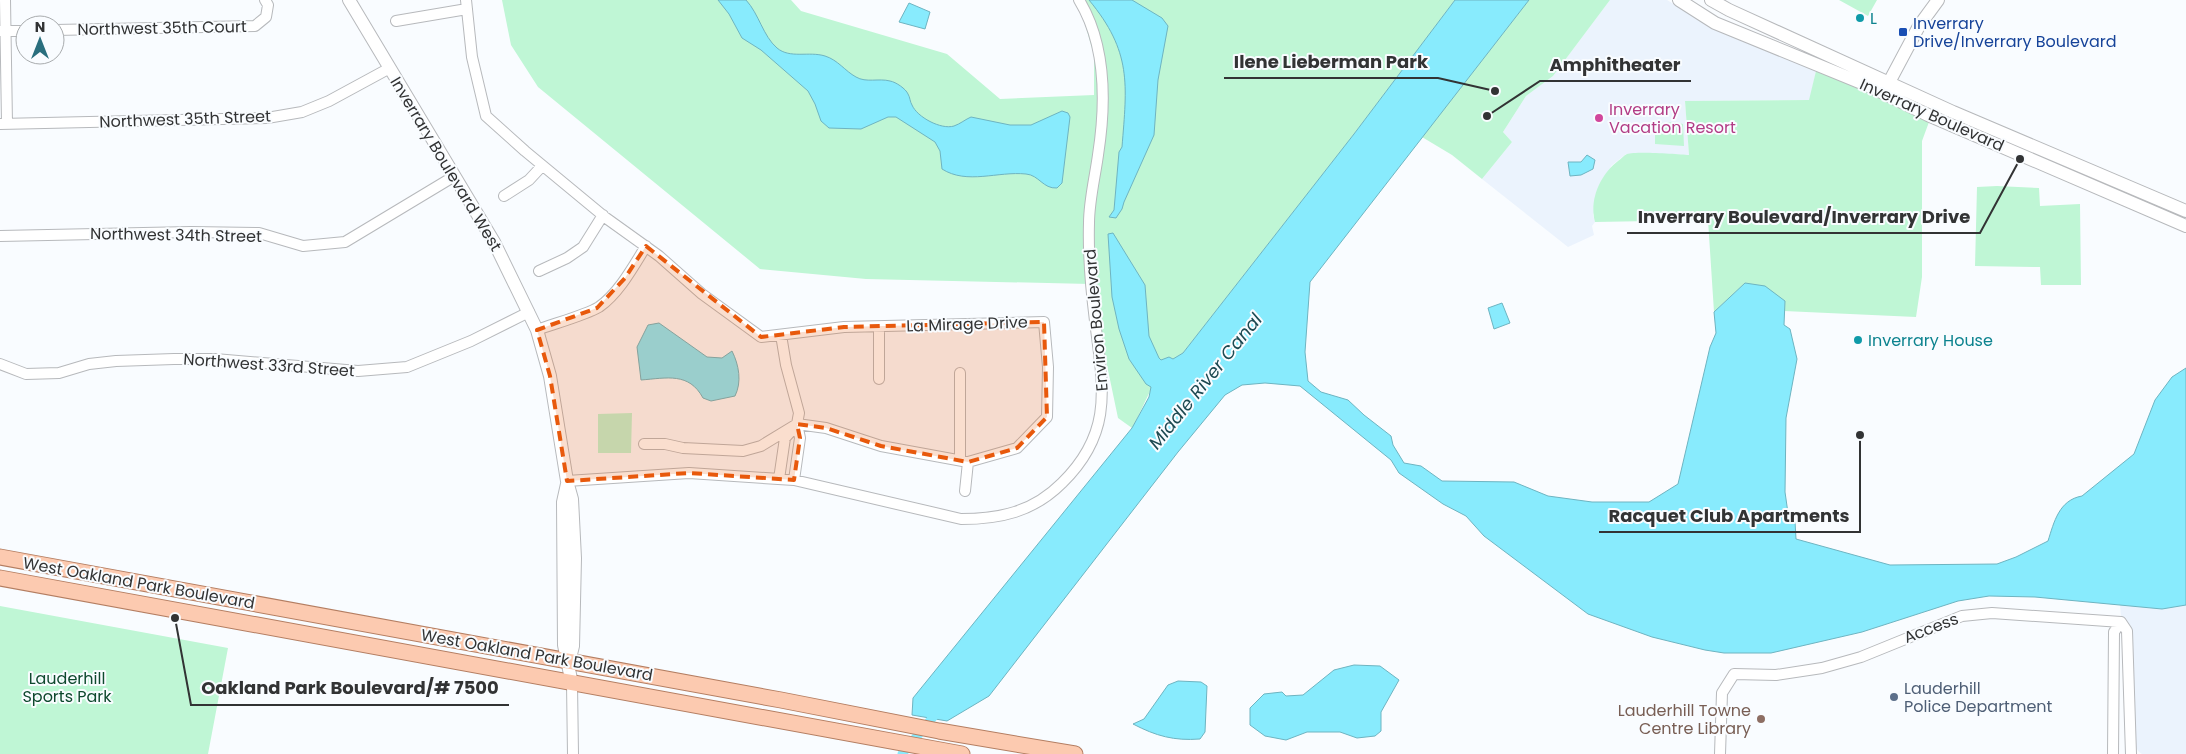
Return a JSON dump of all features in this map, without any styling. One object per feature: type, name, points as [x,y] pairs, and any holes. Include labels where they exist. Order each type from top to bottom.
[{"type":"main road","name":"West Oakland Park Boulevard","points":[[0,557],[780,700],[893,723],[1075,754]]},
{"type":"main road","name":"West Oakland Park Boulevard","points":[[0,578],[962,754]]},
{"type":"main road","points":[[112,599],[133,591],[137,583]]},
{"type":"main road","points":[[146,606],[154,597],[178,590]]},
{"type":"main road","points":[[322,638],[346,630],[354,622]]},
{"type":"main road","points":[[345,642],[354,634],[378,626]]},
{"type":"main road","points":[[749,716],[766,713],[774,709],[780,700]]},
{"type":"street","points":[[3,123],[5,0]]},
{"type":"street","name":"Northwest 35th Court","points":[[65,30],[255,26],[266,17],[268,5],[265,0]]},
{"type":"street","name":"Inverrary Boulevard West","points":[[349,0],[388,69],[494,242],[537,330],[550,376],[567,481],[563,502],[564,645],[572,684],[573,754]]},
{"type":"street","name":"Environ Boulevard","points":[[567,481],[690,473],[794,480],[936,514],[961,519],[988,519],[1015,512],[1044,498],[1069,476],[1091,446],[1100,418],[1103,389],[1092,294],[1089,221],[1101,138],[1103,81],[1094,33],[1080,0]]},
{"type":"street","name":"Inverrary Boulevard","points":[[1679,0],[1715,23],[1953,112],[2186,211]]},
{"type":"street","name":"Inverrary Boulevard","points":[[1711,0],[1886,88],[1928,115],[2186,226]]},
{"type":"street","points":[[1886,88],[1919,26],[1938,0]]},
{"type":"street","points":[[396,21],[466,5],[472,57],[486,116],[542,166],[603,215],[646,246],[702,294],[761,337],[781,334],[786,365],[798,413],[797,424],[800,438],[794,480]]},
{"type":"street","name":"Northwest 35th Street","points":[[3,123],[267,118],[302,112],[329,102],[388,69]]},
{"type":"street","name":"Inverrary Boulevard West","points":[[504,196],[529,180],[542,166]]},
{"type":"street","name":"Northwest 34th Street","points":[[0,236],[191,232],[259,233],[303,246],[345,242],[453,177]]},
{"type":"street","points":[[539,271],[567,258],[583,247],[603,215]]},
{"type":"street","points":[[537,330],[597,308],[625,278],[646,246]]},
{"type":"street","name":"Northwest 33rd Street","points":[[0,364],[26,374],[59,373],[89,364],[116,361],[174,359],[215,359],[358,371],[407,367],[465,343],[529,312]]},
{"type":"street","name":"La Mirage Drive","points":[[781,334],[879,326],[1044,322],[1048,367],[1048,417],[1017,448],[964,461],[881,446],[826,428],[797,424]]},
{"type":"street","points":[[879,326],[879,379]]},
{"type":"street","points":[[960,373],[965,491]]},
{"type":"street","points":[[644,444],[744,451],[761,446],[797,424]]},
{"type":"street","points":[[780,479],[786,438],[797,424]]},
{"type":"street","name":"Access","points":[[1720,754],[1722,693],[1734,674],[1776,675],[1822,668],[1861,657],[1962,616],[1992,613],[2121,622]]},
{"type":"street","points":[[2113,754],[2114,632],[2121,622],[2126,631],[2131,754]]},
{"type":"highlighted area","points":[[646,246],[761,337],[844,327],[1044,322],[1047,417],[1017,448],[968,462],[881,446],[826,428],[797,424],[800,438],[794,480],[689,473],[567,481],[550,376],[537,330],[597,308],[625,278]]},
{"type":"shaded area","name":"Inverrary Vacation Resort","points":[[1610,0],[1667,0],[1711,27],[1816,71],[1810,100],[1685,101],[1689,155],[1626,154],[1611,166],[1593,215],[1595,222],[1592,226],[1594,235],[1568,247],[1482,179],[1512,142],[1503,132],[1526,96],[1553,76]]},
{"type":"shaded area","points":[[2120,605],[2162,609],[2186,605],[2186,754],[2142,754],[2132,742]]},
{"type":"green space","points":[[502,0],[791,0],[801,11],[947,54],[1000,99],[1094,95],[1094,55],[1078,0],[1455,0],[1354,134],[1183,353],[1165,368],[1132,428],[1118,418],[1090,284],[866,279],[760,269],[538,87],[511,45]]},
{"type":"green space","points":[[1529,0],[1610,0],[1553,76],[1526,96],[1503,132],[1512,142],[1482,179],[1452,155],[1422,137]]},
{"type":"green space","points":[[1839,0],[1877,0],[1868,16]]},
{"type":"green space","points":[[1816,71],[1866,91],[1929,122],[1922,141],[1922,277],[1916,317],[1784,311],[1785,301],[1745,283],[1714,312],[1708,220],[1595,222],[1595,197],[1601,181],[1606,173],[1625,155],[1632,153],[1657,153],[1689,155],[1685,101],[1809,100]]},
{"type":"green space","points":[[1674,122],[1683,124],[1684,146],[1655,144],[1655,134],[1661,123]]},
{"type":"green space","points":[[1977,187],[2039,188],[2040,206],[2080,204],[2081,285],[2041,285],[2040,267],[1975,266]]},
{"type":"green space","points":[[632,413],[631,453],[598,453],[598,414]]},
{"type":"green space","name":"Lauderhill Sports Park","points":[[0,606],[228,648],[208,754],[0,754]]},
{"type":"water","points":[[718,0],[746,0],[772,43],[782,51],[794,54],[825,56],[834,60],[860,79],[886,80],[898,84],[907,92],[915,110],[924,118],[936,124],[949,127],[954,126],[971,117],[1010,125],[1031,125],[1062,111],[1068,113],[1070,117],[1062,183],[1057,188],[1052,188],[1026,174],[972,177],[952,174],[942,169],[940,151],[935,142],[896,117],[888,117],[861,129],[829,128],[821,121],[808,91],[761,50],[742,38],[729,14]]},
{"type":"water","points":[[1089,0],[1132,0],[1162,18],[1168,26],[1158,80],[1154,135],[1122,209],[1116,218],[1109,217],[1114,210],[1119,152],[1122,147],[1125,105],[1124,69],[1113,36]]},
{"type":"water","points":[[1455,0],[1529,0],[1310,282],[1305,352],[1308,381],[1321,392],[1348,400],[1391,436],[1393,445],[1404,463],[1421,466],[1442,481],[1514,482],[1548,496],[1592,502],[1649,502],[1678,484],[1710,347],[1716,333],[1714,312],[1745,283],[1765,286],[1785,301],[1784,325],[1790,329],[1797,359],[1786,418],[1785,492],[1788,513],[1795,521],[1796,539],[1890,565],[1997,564],[2048,541],[2055,519],[2063,507],[2074,498],[2082,496],[2134,454],[2155,400],[2172,377],[2186,368],[2186,605],[2162,609],[2035,597],[1989,596],[1958,601],[1862,632],[1771,653],[1724,653],[1705,650],[1652,637],[1588,614],[1484,536],[1466,516],[1443,504],[1399,473],[1391,460],[1300,386],[1265,383],[1242,385],[1225,395],[1178,452],[989,696],[947,721],[912,715],[913,698],[1132,428],[1149,397],[1151,387],[1146,384],[1129,359],[1119,329],[1112,297],[1108,234],[1113,233],[1145,285],[1149,336],[1159,358],[1161,360],[1169,357],[1173,359],[1183,353],[1354,134]]},
{"type":"water","points":[[909,3],[930,12],[925,29],[899,22]]},
{"type":"water","points":[[1587,155],[1595,160],[1593,169],[1581,175],[1570,176],[1568,162],[1581,162]]},
{"type":"water","points":[[1502,303],[1510,323],[1494,329],[1488,308]]},
{"type":"water","points":[[659,323],[707,357],[722,358],[732,351],[739,374],[735,396],[711,401],[703,398],[691,384],[684,380],[668,378],[641,380],[637,347],[648,325]]},
{"type":"water","points":[[1354,665],[1380,666],[1399,680],[1381,712],[1381,731],[1375,736],[1357,738],[1340,732],[1307,732],[1286,740],[1265,736],[1250,725],[1250,708],[1264,694],[1282,692],[1286,696],[1303,695],[1334,670]]},
{"type":"water","points":[[1178,681],[1201,682],[1207,686],[1205,732],[1200,739],[1165,737],[1133,724],[1144,719],[1168,685]]},
{"type":"waterway","name":"Middle River Canal","points":[[902,754],[939,710]]},
{"type":"place","name":"L","points":[[1860,18]]},
{"type":"place","name":"Inverrary Drive/Inverrary Boulevard","points":[[1903,32]]},
{"type":"place","name":"Ilene Lieberman Park","points":[[1495,91]]},
{"type":"place","name":"Amphitheater","points":[[1487,116]]},
{"type":"place","name":"Inverrary Vacation Resort","points":[[1599,118]]},
{"type":"place","name":"Inverrary Boulevard/Inverrary Drive","points":[[2020,159]]},
{"type":"place","name":"Inverrary House","points":[[1858,340]]},
{"type":"place","name":"Racquet Club Apartments","points":[[1860,435]]},
{"type":"place","name":"Oakland Park Boulevard/# 7500","points":[[175,618]]},
{"type":"place","name":"Lauderhill Police Department","points":[[1894,697]]},
{"type":"place","name":"Lauderhill Towne Centre Library","points":[[1761,719]]}]
